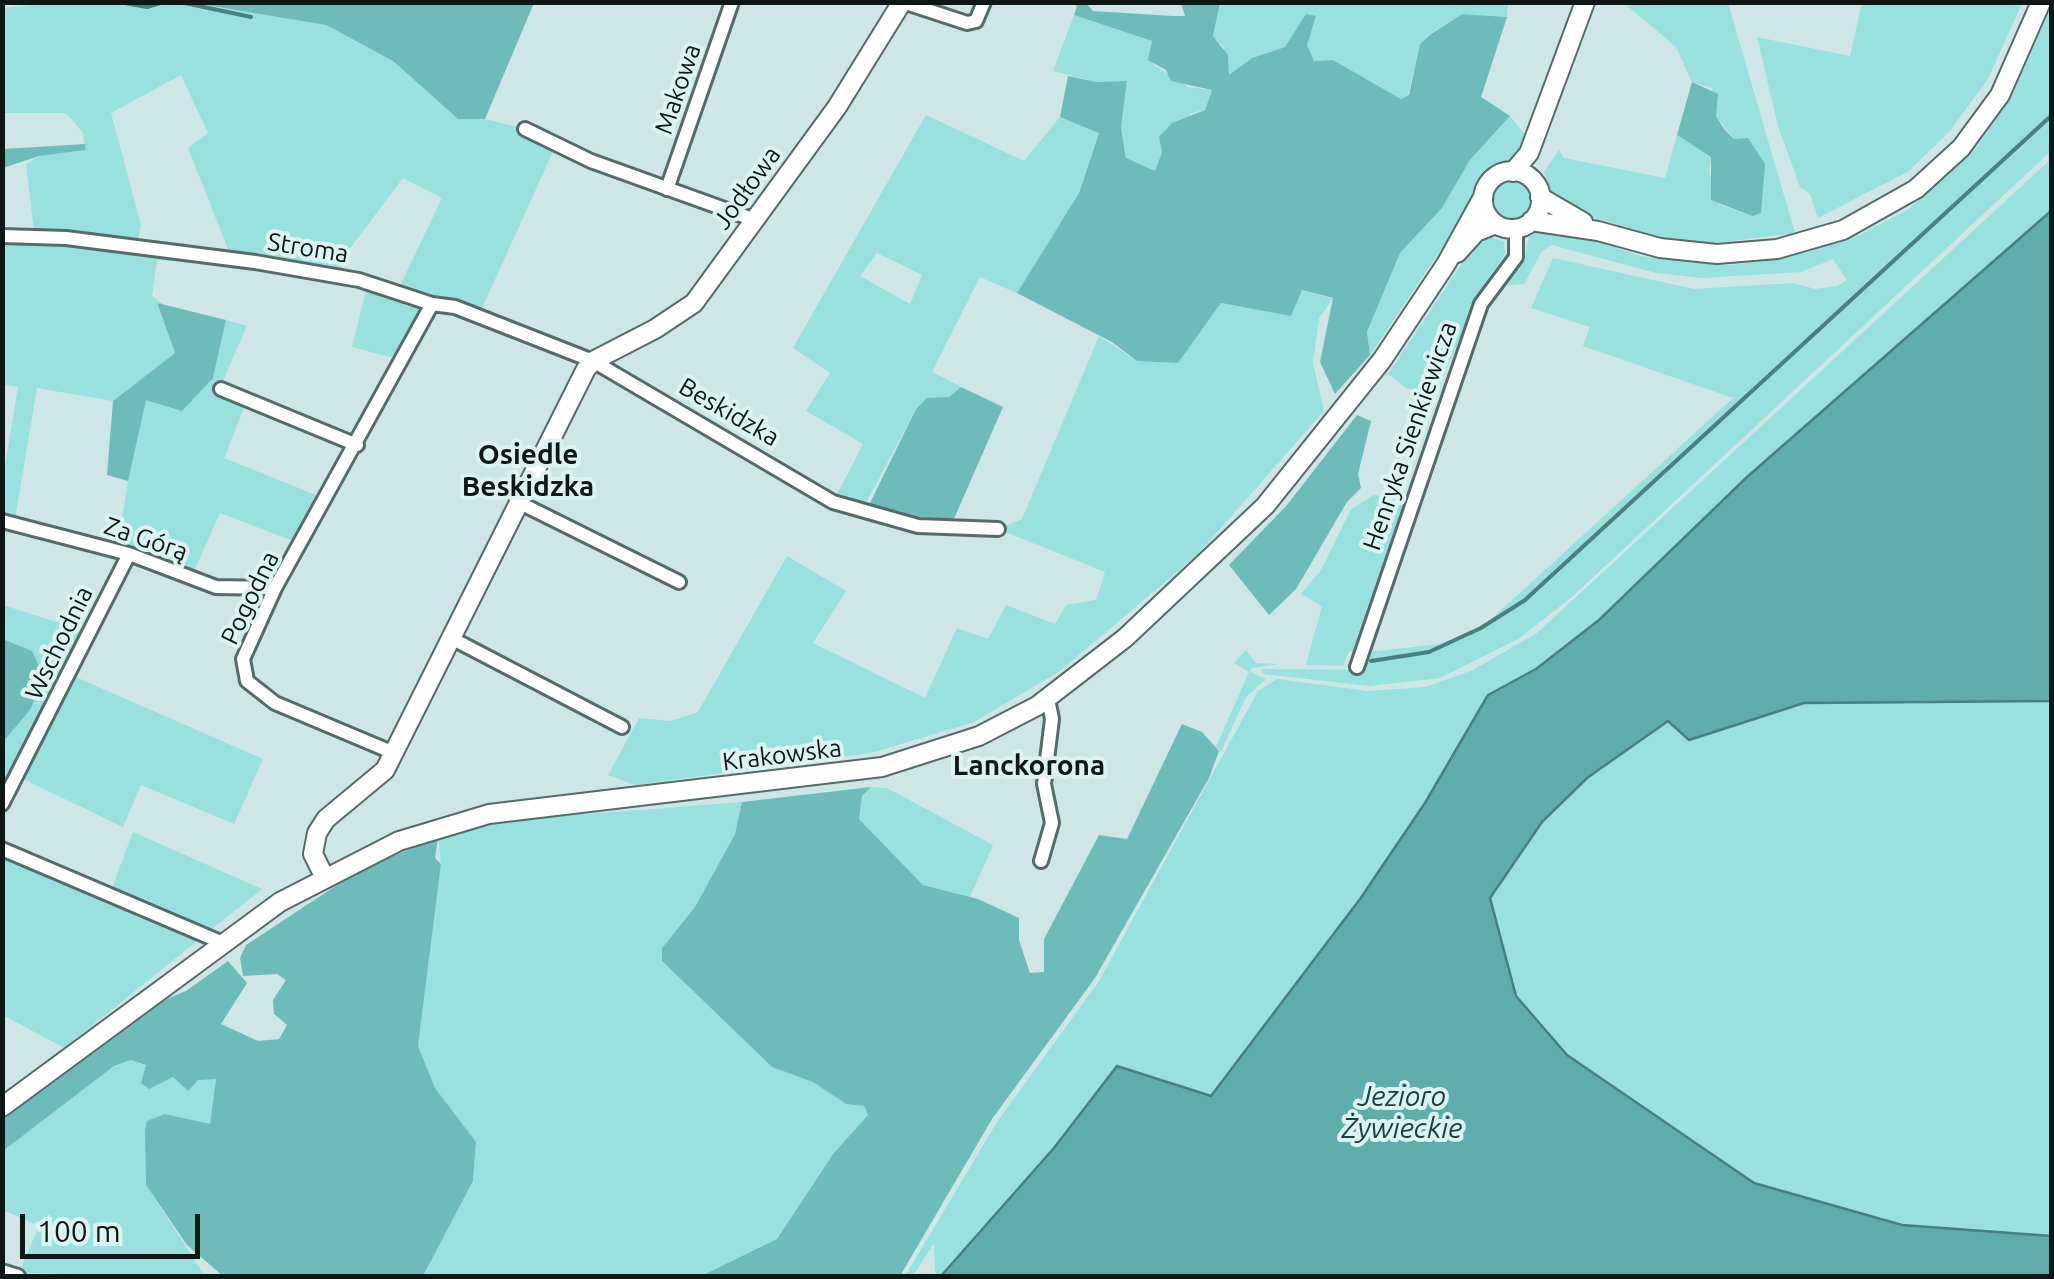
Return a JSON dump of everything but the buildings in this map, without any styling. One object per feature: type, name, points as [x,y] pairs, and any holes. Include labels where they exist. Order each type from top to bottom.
[{"type":"main road","name":"Jodłowa","points":[[592,360],[655,330],[694,303],[837,107],[902,2]]},
{"type":"main road","points":[[1584,2],[1529,153],[1514,172],[1495,177],[1483,197],[1485,212],[1496,224],[1598,231],[1660,248],[1717,254],[1777,249],[1864,220],[1916,189],[1972,136],[2009,80],[2041,2]]},
{"type":"main road","points":[[1524,225],[1537,190],[1569,50]]},
{"type":"main road","points":[[1514,172],[1598,231]]},
{"type":"main road","name":"Krakowska","points":[[2,1107],[223,942],[324,876],[399,841],[469,818],[894,764],[980,736],[1048,699],[1139,626],[1265,506],[1382,360],[1446,264],[1483,197]]},
{"type":"main road","name":"Krakowska","points":[[1446,264],[1476,232],[1496,224]]},
{"type":"main road","points":[[324,876],[313,854],[317,833],[326,819],[378,780],[394,753],[592,360]]},
{"type":"street","name":"Makowa","points":[[667,190],[732,2]]},
{"type":"street","points":[[902,2],[967,23],[976,21],[984,2]]},
{"type":"street","points":[[525,129],[667,190],[754,220]]},
{"type":"street","name":"Henryka Sienkiewicza","points":[[1357,667],[1481,304],[1516,256],[1524,225]]},
{"type":"street","name":"Stroma","points":[[2,236],[66,238],[256,262],[359,280],[467,311],[592,360]]},
{"type":"street","name":"Pogodna","points":[[394,753],[276,703],[247,681],[246,648],[275,588],[432,304]]},
{"type":"street","name":"Beskidzka","points":[[592,360],[833,502],[918,526],[998,529]]},
{"type":"street","points":[[221,389],[356,444]]},
{"type":"street","points":[[520,503],[679,582]]},
{"type":"street","name":"Za Górą","points":[[2,521],[129,554],[216,587],[275,588]]},
{"type":"street","name":"Wschodnia","points":[[2,804],[129,554]]},
{"type":"street","points":[[451,638],[622,727]]},
{"type":"street","points":[[1041,861],[1052,823],[1044,784],[1052,719],[1048,699]]},
{"type":"street","points":[[2,849],[223,942]]},
{"type":"street","points":[[2,1271],[18,1276]]},
{"type":"shaded area","points":[[59,2],[194,3],[326,25],[393,61],[458,119],[485,119],[525,129],[556,145],[479,315],[432,304],[400,286],[442,198],[403,178],[345,255],[340,273],[230,254],[188,148],[208,133],[181,75],[111,113],[141,225],[138,241],[34,232],[26,164],[39,156],[85,150],[83,133],[66,113],[3,113],[3,8]]},
{"type":"shaded area","points":[[534,2],[485,119],[458,119],[393,61],[326,25],[194,3]]},
{"type":"shaded area","points":[[1862,2],[2022,3],[1988,79],[1950,131],[1909,171],[1818,218],[1810,194],[1800,187],[1778,126],[1757,37],[1850,56]]},
{"type":"shaded area","points":[[1069,3],[1086,3],[1093,11],[1185,16],[1181,3],[1220,3],[1213,36],[1228,55],[1229,75],[1252,58],[1285,47],[1306,14],[1316,16],[1307,45],[1314,61],[1333,60],[1401,99],[1409,95],[1420,44],[1431,34],[1462,14],[1507,17],[1481,97],[1510,116],[1470,160],[1442,208],[1400,253],[1367,332],[1370,355],[1335,394],[1320,362],[1333,298],[1302,290],[1291,316],[1221,303],[1178,363],[1137,361],[1112,342],[1017,293],[1079,193],[1099,133],[1060,117],[1068,76],[1096,82],[1127,81],[1121,127],[1126,158],[1155,171],[1162,152],[1159,137],[1172,123],[1205,110],[1212,90],[1171,81],[1166,70],[1148,60],[1152,41],[1074,15],[1077,6]]},
{"type":"shaded area","points":[[1220,3],[1508,3],[1507,17],[1462,14],[1430,34],[1420,44],[1408,95],[1401,99],[1333,60],[1314,61],[1306,45],[1316,17],[1305,21],[1285,47],[1252,58],[1228,76],[1224,47],[1213,36]]},
{"type":"shaded area","points":[[1624,3],[1728,3],[1795,233],[1716,243],[1658,237],[1569,210],[1551,195],[1544,172],[1559,150],[1564,158],[1665,178],[1677,135],[1711,157],[1709,171],[1718,204],[1752,216],[1734,139],[1716,116],[1712,88],[1692,82],[1676,47]]},
{"type":"shaded area","points":[[2051,8],[2051,151],[1572,597],[1518,639],[1440,678],[1369,686],[1263,674],[1262,669],[1365,670],[1369,652],[1441,644],[1487,623],[1733,398],[1583,346],[1590,327],[1531,308],[1553,258],[1694,289],[1793,283],[1815,289],[1837,286],[1847,280],[1833,259],[1801,272],[1702,278],[1656,273],[1552,245],[1542,251],[1524,284],[1505,286],[1525,259],[1529,235],[1543,229],[1562,229],[1640,256],[1730,265],[1781,259],[1858,236],[1909,209],[1977,147],[2012,96]]},
{"type":"shaded area","points":[[1074,15],[1152,41],[1154,65],[1188,87],[1212,90],[1205,110],[1191,113],[1162,152],[1155,171],[1127,159],[1121,127],[1127,81],[1096,82],[1053,71]]},
{"type":"shaded area","points":[[1692,82],[1718,94],[1716,116],[1724,129],[1734,139],[1748,138],[1765,164],[1761,213],[1752,216],[1711,200],[1711,157],[1677,135]]},
{"type":"shaded area","points":[[926,115],[1024,161],[1060,117],[1099,132],[1079,193],[1017,293],[980,277],[932,372],[961,387],[949,397],[916,409],[861,512],[833,502],[863,444],[806,411],[830,373],[793,348]],"holes":[[[877,253],[922,275],[910,304],[860,276]]]},
{"type":"shaded area","points":[[1510,116],[1527,137],[1520,155],[1485,173],[1449,237],[1370,355],[1367,332],[1400,253],[1442,208],[1470,160]]},
{"type":"shaded area","points":[[85,144],[86,150],[39,156],[3,168],[3,149]]},
{"type":"shaded area","points":[[2051,159],[2051,211],[1747,477],[1599,620],[1536,669],[1488,695],[1425,803],[1360,899],[1211,1097],[1117,1066],[1054,1148],[942,1276],[935,1273],[934,1243],[913,1276],[905,1276],[997,1122],[1099,981],[1258,691],[1277,679],[1368,691],[1426,687],[1473,670],[1537,633]]},
{"type":"shaded area","points":[[1511,181],[1525,187],[1531,201],[1525,215],[1511,221],[1497,215],[1491,201],[1497,187]]},
{"type":"shaded area","points":[[1488,236],[1504,242],[1505,254],[1480,291],[1435,396],[1406,388],[1388,374],[1465,259]]},
{"type":"shaded area","points":[[2,239],[64,240],[170,257],[172,261],[157,260],[152,296],[163,304],[157,304],[175,353],[113,401],[37,388],[15,519],[2,516],[3,478],[18,387],[3,384]]},
{"type":"shaded area","points":[[373,290],[425,310],[397,359],[352,347],[366,291]]},
{"type":"shaded area","points":[[1302,290],[1333,299],[1319,318],[1313,363],[1324,411],[1198,554],[1060,671],[974,722],[871,753],[635,785],[608,775],[639,718],[671,721],[698,712],[787,556],[846,591],[813,643],[925,698],[957,628],[988,639],[1006,605],[1055,624],[1066,605],[1096,600],[1105,572],[998,529],[1022,519],[1099,336],[1137,361],[1178,363],[1221,303],[1241,307]]},
{"type":"shaded area","points":[[157,303],[226,320],[213,378],[182,411],[146,400],[128,481],[107,475],[113,401],[175,353]]},
{"type":"shaded area","points":[[226,320],[247,326],[217,394],[245,406],[224,458],[321,497],[296,542],[220,513],[191,578],[117,551],[137,424],[146,400],[213,378]]},
{"type":"shaded area","points":[[961,387],[1003,407],[953,521],[893,514],[869,505],[916,409],[927,398],[949,397]]},
{"type":"shaded area","points":[[1357,415],[1371,421],[1358,474],[1361,488],[1347,502],[1296,589],[1269,615],[1229,565],[1287,505]]},
{"type":"shaded area","points":[[1374,495],[1406,500],[1355,653],[1349,651],[1343,666],[1306,665],[1322,606],[1301,594],[1321,570],[1351,509]]},
{"type":"shaded area","points":[[3,605],[85,631],[3,794],[3,742],[30,710],[32,651],[3,639]]},
{"type":"shaded area","points":[[3,639],[32,651],[44,677],[30,710],[3,742]]},
{"type":"shaded area","points":[[1246,650],[1256,663],[1280,664],[1252,668],[1250,672],[1266,679],[1246,697],[1221,751],[1216,747],[1249,672],[1234,663]]},
{"type":"shaded area","points":[[71,675],[263,759],[234,824],[141,785],[123,827],[19,777]]},
{"type":"shaded area","points":[[2051,701],[2051,1236],[1902,1225],[1754,1183],[1567,1055],[1516,996],[1490,898],[1542,822],[1587,778],[1668,720],[1690,740],[1804,703]]},
{"type":"shaded area","points":[[1182,724],[1202,732],[1219,751],[1209,778],[1095,978],[992,1119],[900,1276],[701,1276],[777,1239],[833,1154],[868,1115],[864,1106],[846,1104],[813,1082],[772,1067],[662,961],[662,948],[695,907],[735,834],[742,802],[871,787],[862,796],[859,819],[923,885],[978,899],[1019,918],[1019,940],[1030,973],[1044,972],[1044,939],[1099,835],[1127,839]]},
{"type":"shaded area","points":[[871,787],[887,788],[993,845],[970,897],[923,885],[859,819],[862,796]]},
{"type":"shaded area","points":[[742,802],[735,834],[695,907],[662,948],[662,961],[772,1067],[813,1082],[846,1104],[864,1106],[868,1115],[833,1154],[777,1239],[701,1276],[423,1276],[473,1181],[476,1143],[435,1088],[418,1046],[441,864],[438,838],[476,827],[550,817]]},
{"type":"shaded area","points":[[133,832],[262,889],[64,1048],[3,1015],[2,842],[112,888]]},
{"type":"shaded area","points":[[438,838],[435,858],[441,864],[418,1046],[435,1088],[476,1142],[473,1181],[423,1276],[223,1276],[187,1245],[146,1185],[145,1130],[147,1121],[165,1114],[210,1124],[216,1079],[198,1080],[188,1091],[173,1077],[149,1089],[141,1083],[146,1065],[131,1060],[114,1066],[3,1151],[3,1117],[150,1006],[186,991],[228,961],[247,983],[221,1024],[258,1041],[279,1039],[287,1025],[274,1014],[273,1000],[286,980],[277,974],[243,976],[240,958],[246,945],[380,861]]},
{"type":"shaded area","points":[[131,1060],[173,1077],[216,1079],[210,1125],[165,1114],[146,1185],[205,1276],[19,1273],[39,1226],[3,1210],[3,1151],[114,1066]]},
{"type":"water","name":"Jezioro Żywieckie","points":[[2051,211],[2051,701],[1804,703],[1689,740],[1668,721],[1587,778],[1542,822],[1490,898],[1516,996],[1567,1055],[1754,1183],[1902,1225],[2051,1236],[2051,1276],[941,1276],[1054,1148],[1117,1066],[1211,1096],[1360,899],[1425,803],[1488,695],[1536,669],[1599,620],[1747,477]]},
{"type":"waterway","points":[[119,2],[147,7],[164,2]]},
{"type":"waterway","points":[[180,2],[251,17]]},
{"type":"waterway","points":[[1371,661],[1429,652],[1481,628],[1525,600],[2052,115]]},
{"type":"district","name":"Osiedle Beskidzka","points":[[528,471]]},
{"type":"district","name":"Lanckorona","points":[[1029,766]]}]
